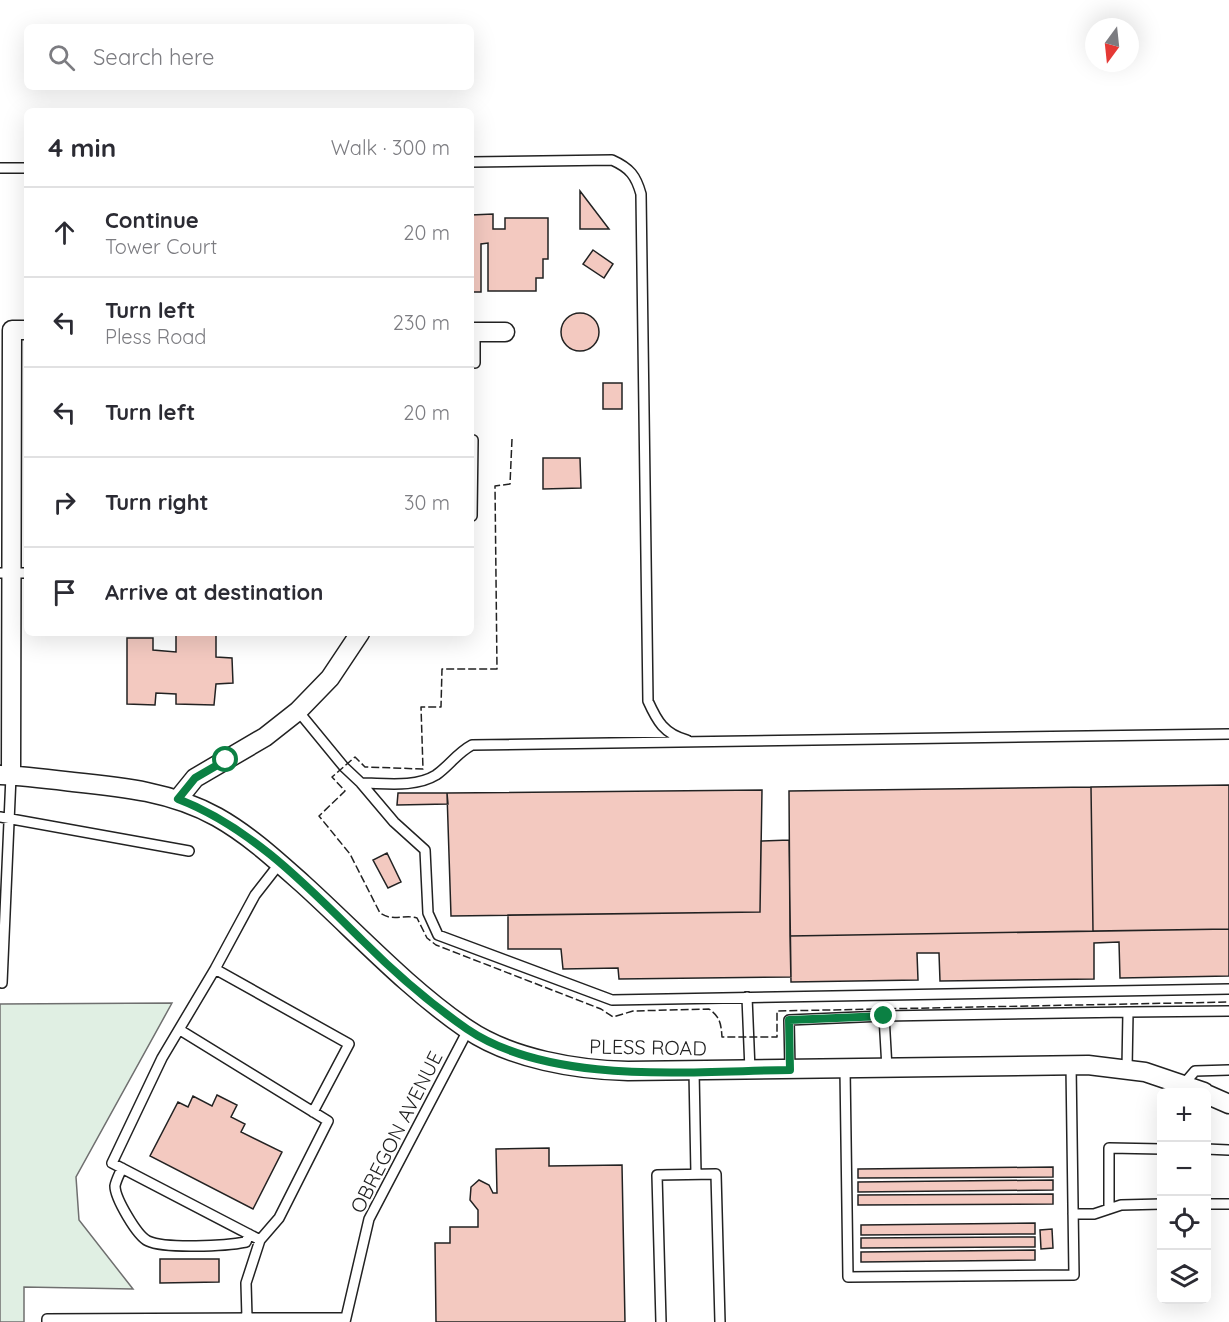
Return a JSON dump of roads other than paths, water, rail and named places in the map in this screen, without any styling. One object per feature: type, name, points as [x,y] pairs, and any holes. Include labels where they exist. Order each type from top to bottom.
[{"type":"street","points":[[6,775],[6,651],[13,573],[13,330]]},
{"type":"street","points":[[474,332],[505,332]]},
{"type":"street","points":[[178,799],[195,778],[265,737],[298,711],[330,678],[358,636]]},
{"type":"street","name":"PLESS ROAD","points":[[6,775],[127,787],[178,799],[219,817],[280,863],[380,958],[468,1030],[501,1046],[543,1060],[591,1070],[694,1071],[1071,1065],[1145,1072],[1191,1088]]},
{"type":"street","name":"PLESS ROAD","points":[[1211,1096],[1229,1104]]},
{"type":"lane","points":[[474,162],[612,160],[626,166],[636,177],[642,206],[648,701],[659,724],[671,735],[685,740],[710,742]]},
{"type":"lane","points":[[0,168],[24,168]]},
{"type":"lane","points":[[474,348],[475,363]]},
{"type":"lane","points":[[298,711],[344,767],[361,783],[394,822],[425,850],[428,870],[428,913],[438,934],[612,1000],[1229,990]]},
{"type":"lane","points":[[361,783],[419,783],[435,775],[457,754],[472,745],[1229,734]]},
{"type":"lane","points":[[2,983],[6,775]]},
{"type":"lane","points":[[5,817],[189,851]]},
{"type":"lane","points":[[260,1240],[112,1163],[162,1058],[215,969],[255,895],[280,863]]},
{"type":"lane","points":[[215,969],[349,1044],[313,1112]]},
{"type":"lane","points":[[747,997],[750,1070]]},
{"type":"lane","points":[[790,1070],[789,1020],[884,1016],[1229,1011]]},
{"type":"lane","points":[[1127,1070],[1128,1012]]},
{"type":"lane","points":[[884,1016],[887,1068]]},
{"type":"lane","points":[[180,1030],[327,1121],[279,1218],[260,1240],[246,1283],[247,1318]]},
{"type":"lane","name":"OBREGON AVENUE","points":[[345,1320],[369,1219],[468,1030]]},
{"type":"lane","points":[[845,1069],[848,1277],[1074,1275],[1071,1065]]},
{"type":"lane","points":[[1183,1085],[1195,1071],[1229,1070]]},
{"type":"lane","points":[[694,1071],[696,1174]]},
{"type":"lane","points":[[1108,1209],[1109,1148],[1157,1149]]},
{"type":"lane","points":[[1211,1149],[1229,1150]]},
{"type":"lane","points":[[122,1168],[115,1186],[121,1204],[136,1230],[148,1241],[214,1246],[246,1242],[249,1234]]},
{"type":"lane","points":[[661,1322],[657,1175],[696,1174],[716,1174],[720,1322]]},
{"type":"lane","points":[[1073,1214],[1094,1214],[1121,1205],[1157,1204]]},
{"type":"lane","points":[[1211,1204],[1229,1204]]},
{"type":"lane","points":[[47,1322],[47,1319],[345,1320]]}]
